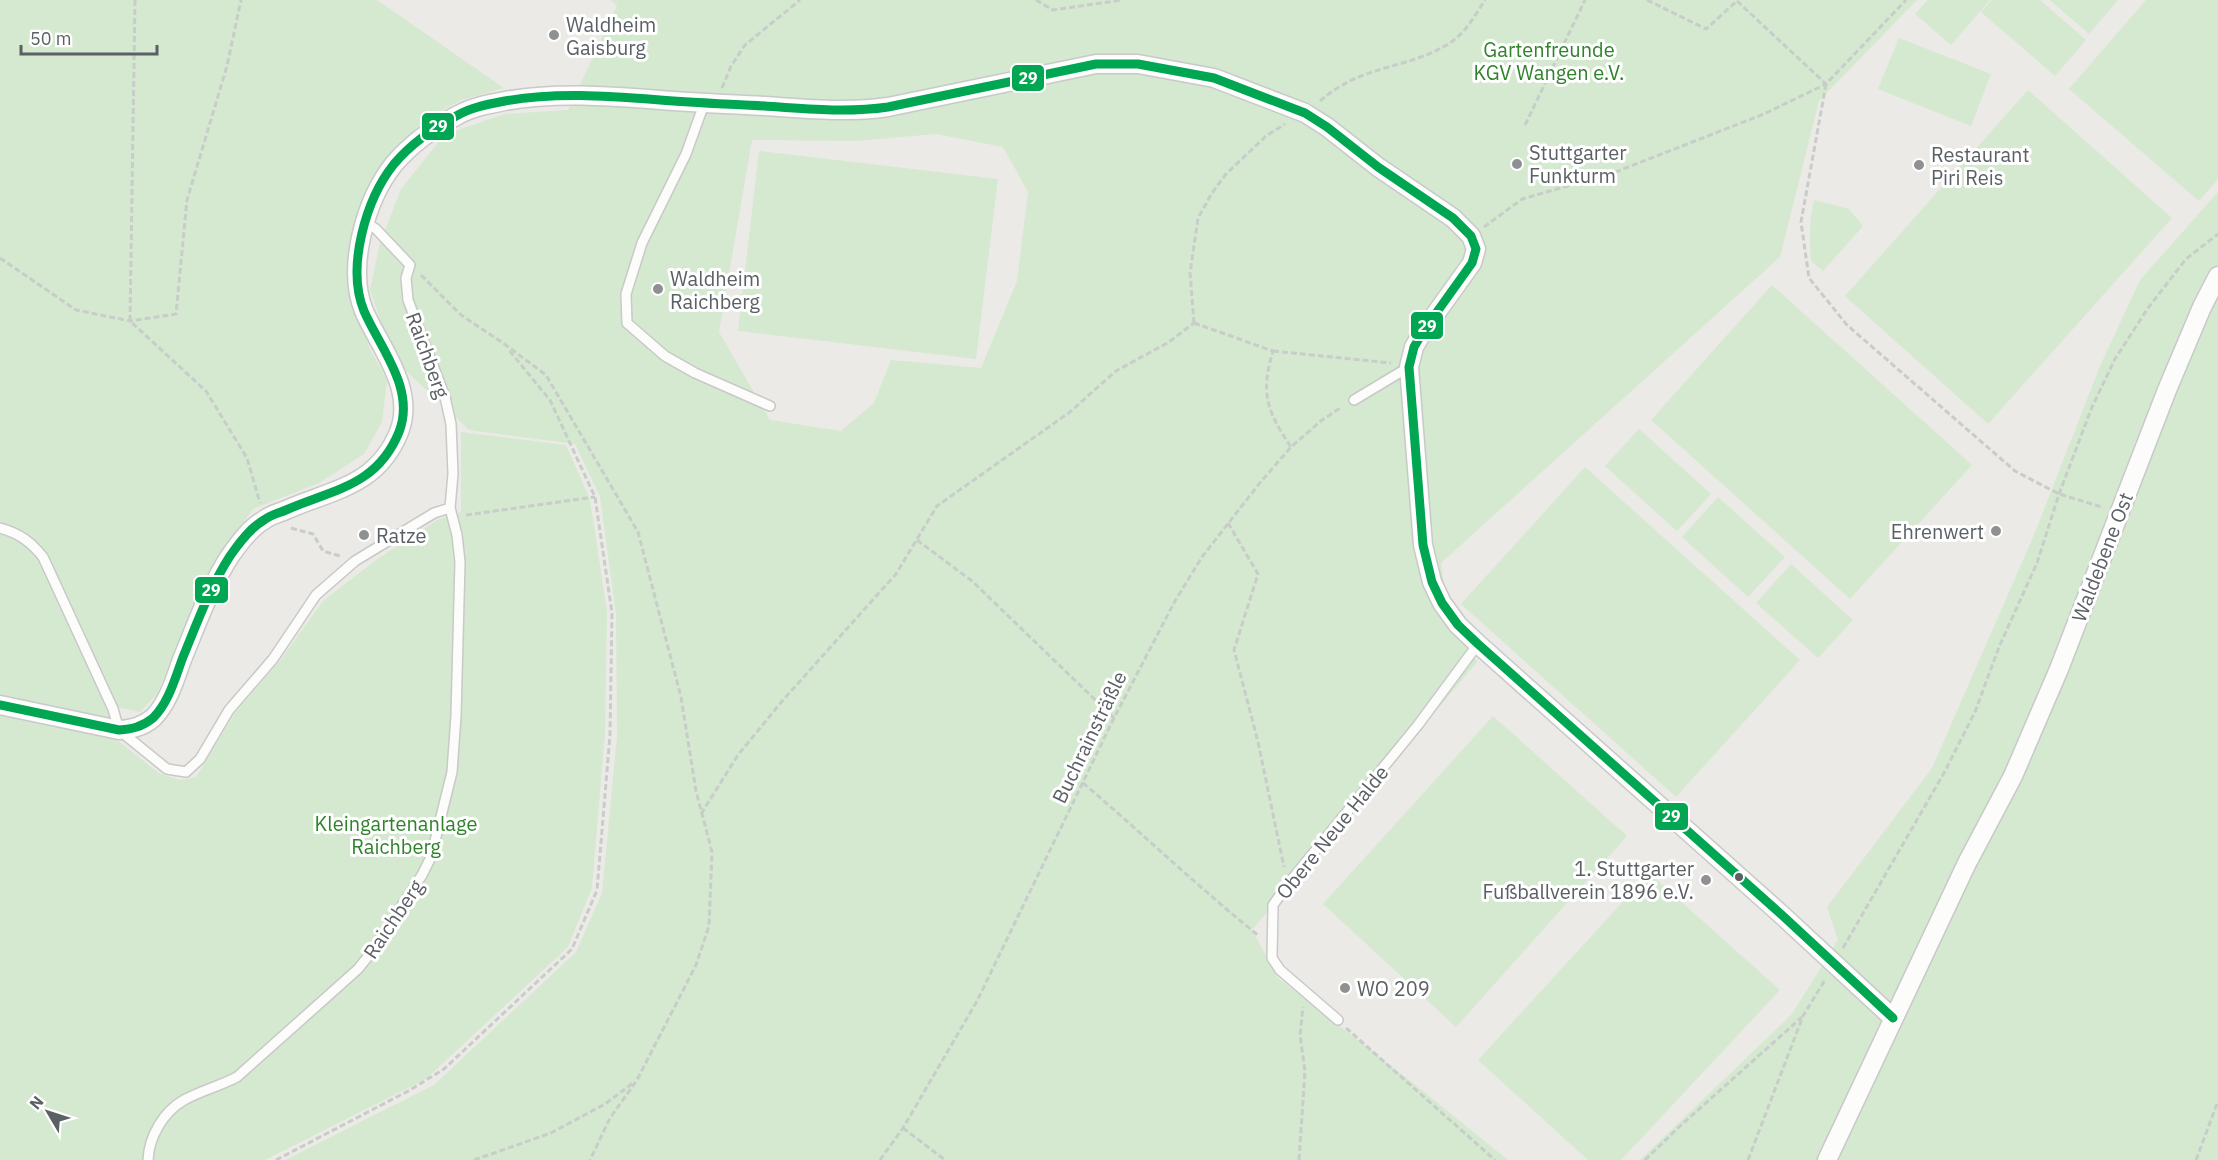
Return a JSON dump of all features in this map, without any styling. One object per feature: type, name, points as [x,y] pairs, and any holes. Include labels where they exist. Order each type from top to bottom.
[{"type":"street","points":[[0,705],[119,730],[137,728],[152,718],[165,702],[204,604],[225,566],[246,535],[264,520],[359,482],[377,467],[401,428],[403,407],[401,390],[395,372],[363,308],[357,266],[365,222],[377,191],[394,164],[420,140],[461,113],[487,104],[528,97],[566,95],[605,95],[858,111],[888,108],[1096,64],[1138,64],[1214,78],[1305,114],[1327,127],[1378,167],[1453,218],[1471,236],[1476,249],[1472,263],[1424,330],[1414,347],[1409,367],[1423,545],[1432,582],[1448,611],[1478,644],[1784,916],[1893,1018]]},
{"type":"street","name":"Waldebene Ost","points":[[1827,1160],[1967,863],[2013,776],[2059,669],[2118,513],[2202,308],[2218,276]]},
{"type":"lane","points":[[710,103],[642,243],[626,294],[627,322],[665,356],[695,373],[770,406]]},
{"type":"lane","points":[[365,222],[376,229],[410,266]]},
{"type":"lane","name":"Raichberg","points":[[148,1160],[148,1148],[171,1111],[184,1100],[237,1077],[358,969],[422,875],[431,857],[452,772],[456,716],[460,562],[457,535],[451,512],[453,474],[451,424],[445,397],[408,300],[406,278],[410,266]]},
{"type":"lane","points":[[1354,400],[1409,367]]},
{"type":"lane","points":[[0,528],[32,543],[43,557],[113,709],[119,730],[167,769],[186,772],[200,759],[229,710],[273,658],[316,596],[355,561],[434,513],[451,512]]},
{"type":"lane","name":"Obere Neue Halde","points":[[1338,1020],[1280,970],[1272,957],[1273,905],[1418,725],[1478,644]]},
{"type":"path","points":[[135,0],[130,321],[206,391],[247,458],[264,520],[313,534],[323,550],[355,561]]},
{"type":"path","points":[[0,258],[76,310],[130,321],[176,314],[187,200],[227,66],[241,0]]},
{"type":"path","points":[[710,103],[745,45],[800,0]]},
{"type":"path","points":[[1036,0],[1053,10],[1122,0]]},
{"type":"path","points":[[1194,323],[1190,273],[1198,218],[1226,174],[1266,135],[1305,114],[1339,86],[1437,51],[1455,39],[1465,29],[1485,0]]},
{"type":"path","points":[[1525,125],[1585,0]]},
{"type":"path","points":[[1647,0],[1706,29],[1738,1],[1826,84]]},
{"type":"path","points":[[1471,236],[1522,199],[1612,173],[1764,114],[1826,84],[1906,0]]},
{"type":"path","points":[[1826,84],[1801,222],[1809,278],[1847,325],[2015,471],[2059,494],[2118,513]]},
{"type":"path","points":[[1748,1160],[1803,1016],[1944,773],[1975,712],[1998,647],[2037,563],[2059,494],[2092,408],[2115,359],[2148,308],[2186,259],[2218,234]]},
{"type":"path","points":[[410,266],[461,315],[546,375],[638,532],[681,697],[701,814],[712,852],[709,926],[696,965],[637,1080],[610,1118],[590,1160]]},
{"type":"path","points":[[1194,323],[1273,351],[1333,356],[1409,367]]},
{"type":"path","points":[[701,814],[738,755],[806,674],[896,574],[937,506],[1070,412],[1116,371],[1169,342],[1194,323]]},
{"type":"path","points":[[276,1160],[411,1090],[444,1070],[572,949],[597,890],[610,735],[612,613],[595,497],[550,400],[503,343]]},
{"type":"path","points":[[1273,351],[1265,395],[1280,431],[1291,447]]},
{"type":"path","name":"Buchrainsträßle","points":[[880,1160],[903,1128],[977,1000],[1114,718],[1175,601],[1202,556],[1291,447],[1322,420],[1354,400]]},
{"type":"path","points":[[451,512],[595,497]]},
{"type":"path","points":[[1228,522],[1258,574],[1234,650],[1258,742],[1288,884]]},
{"type":"path","points":[[917,540],[972,581],[1114,718]]},
{"type":"path","points":[[1083,783],[1167,855],[1216,902],[1272,946]]},
{"type":"path","points":[[1299,1160],[1305,1071],[1300,1035],[1301,1017],[1307,993]]},
{"type":"path","points":[[1645,1160],[1803,1016]]},
{"type":"path","points":[[1338,1020],[1495,1160]]},
{"type":"path","points":[[474,1160],[551,1133],[606,1104],[637,1080]]},
{"type":"path","points":[[2196,1160],[2218,1101]]},
{"type":"path","points":[[903,1128],[945,1160]]},
{"type":"green space","name":"Kleingartenanlage Raichberg","points":[[0,0],[377,0],[504,88],[461,100],[423,121],[376,175],[354,230],[349,289],[370,349],[387,380],[382,422],[364,454],[319,483],[253,509],[223,550],[196,599],[157,694],[140,712],[117,707],[116,739],[160,774],[180,780],[196,777],[235,713],[279,662],[323,601],[376,560],[437,520],[461,512],[461,432],[566,445],[590,499],[607,612],[605,733],[592,888],[568,947],[426,1079],[265,1160],[0,1160]]},
{"type":"green space","name":"Gartenfreunde KGV Wangen e.V.","points":[[611,0],[1917,0],[1819,101],[1780,257],[1441,563],[1445,590],[1477,662],[1252,930],[1278,978],[1508,1160],[285,1160],[434,1085],[576,952],[602,893],[617,736],[616,614],[600,497],[575,444],[469,430],[405,370],[388,343],[370,290],[380,243],[401,189],[444,135],[504,114],[568,110],[617,6]],"holes":[[[936,134],[1003,147],[1028,192],[1017,281],[981,368],[891,360],[874,403],[841,431],[770,420],[719,332],[752,140],[854,141]]]},
{"type":"green space","points":[[1928,0],[1990,0],[1951,45],[1915,14]]},
{"type":"green space","points":[[1992,0],[2040,0],[2086,40],[2055,76],[1981,12]]},
{"type":"green space","points":[[2050,0],[2118,0],[2089,34]]},
{"type":"green space","points":[[2146,0],[2218,0],[2218,179],[2199,201],[2069,89]]},
{"type":"green space","points":[[1899,38],[1991,74],[1971,126],[1878,89]]},
{"type":"green space","points":[[2028,90],[2172,218],[1988,424],[1845,296]]},
{"type":"green space","points":[[759,151],[998,179],[976,359],[738,331]]},
{"type":"green space","points":[[2218,192],[2218,1160],[1640,1160],[1792,1014],[1838,940],[1827,907],[1932,768],[2034,535],[2100,366],[2140,280]]},
{"type":"green space","points":[[1814,200],[1849,209],[1863,226],[1823,271],[1811,261],[1810,230]]},
{"type":"green space","points":[[1772,285],[1972,465],[1850,599],[1651,420]]},
{"type":"green space","points":[[1639,429],[1711,494],[1677,531],[1605,466]]},
{"type":"green space","points":[[1585,467],[1800,660],[1676,797],[1461,604]]},
{"type":"green space","points":[[1718,497],[1785,557],[1748,597],[1682,537]]},
{"type":"green space","points":[[1791,564],[1853,620],[1818,658],[1756,603]]},
{"type":"green space","points":[[1493,716],[1627,836],[1456,1027],[1323,904]]},
{"type":"green space","points":[[1649,873],[1780,990],[1621,1160],[1588,1160],[1478,1060]]},
{"type":"transit line","name":"29","points":[[0,705],[119,730],[137,727],[149,721],[159,712],[167,697],[210,593],[230,556],[245,536],[269,517],[337,490],[366,475],[390,450],[399,432],[403,416],[403,400],[394,369],[364,311],[359,293],[358,254],[367,214],[394,164],[416,143],[449,120],[481,106],[544,96],[621,97],[826,110],[873,109],[1096,64],[1138,64],[1214,78],[1305,113],[1327,127],[1378,167],[1453,218],[1471,236],[1476,249],[1472,263],[1424,330],[1414,347],[1409,367],[1423,545],[1432,582],[1442,603],[1458,625],[1478,644],[1783,916],[1893,1018]]},
{"type":"place","name":"Waldheim Gaisburg","points":[[554,35]]},
{"type":"place","name":"Stuttgarter Funkturm","points":[[1517,164]]},
{"type":"place","name":"Restaurant Piri Reis","points":[[1919,165]]},
{"type":"place","name":"Waldheim Raichberg","points":[[658,289]]},
{"type":"place","name":"Ehrenwert","points":[[1996,531]]},
{"type":"place","name":"Ratze","points":[[364,535]]},
{"type":"place","name":"1. Stuttgarter Fußballverein 1896 e.V.","points":[[1706,880]]},
{"type":"place","name":"WO 209","points":[[1345,988]]}]
